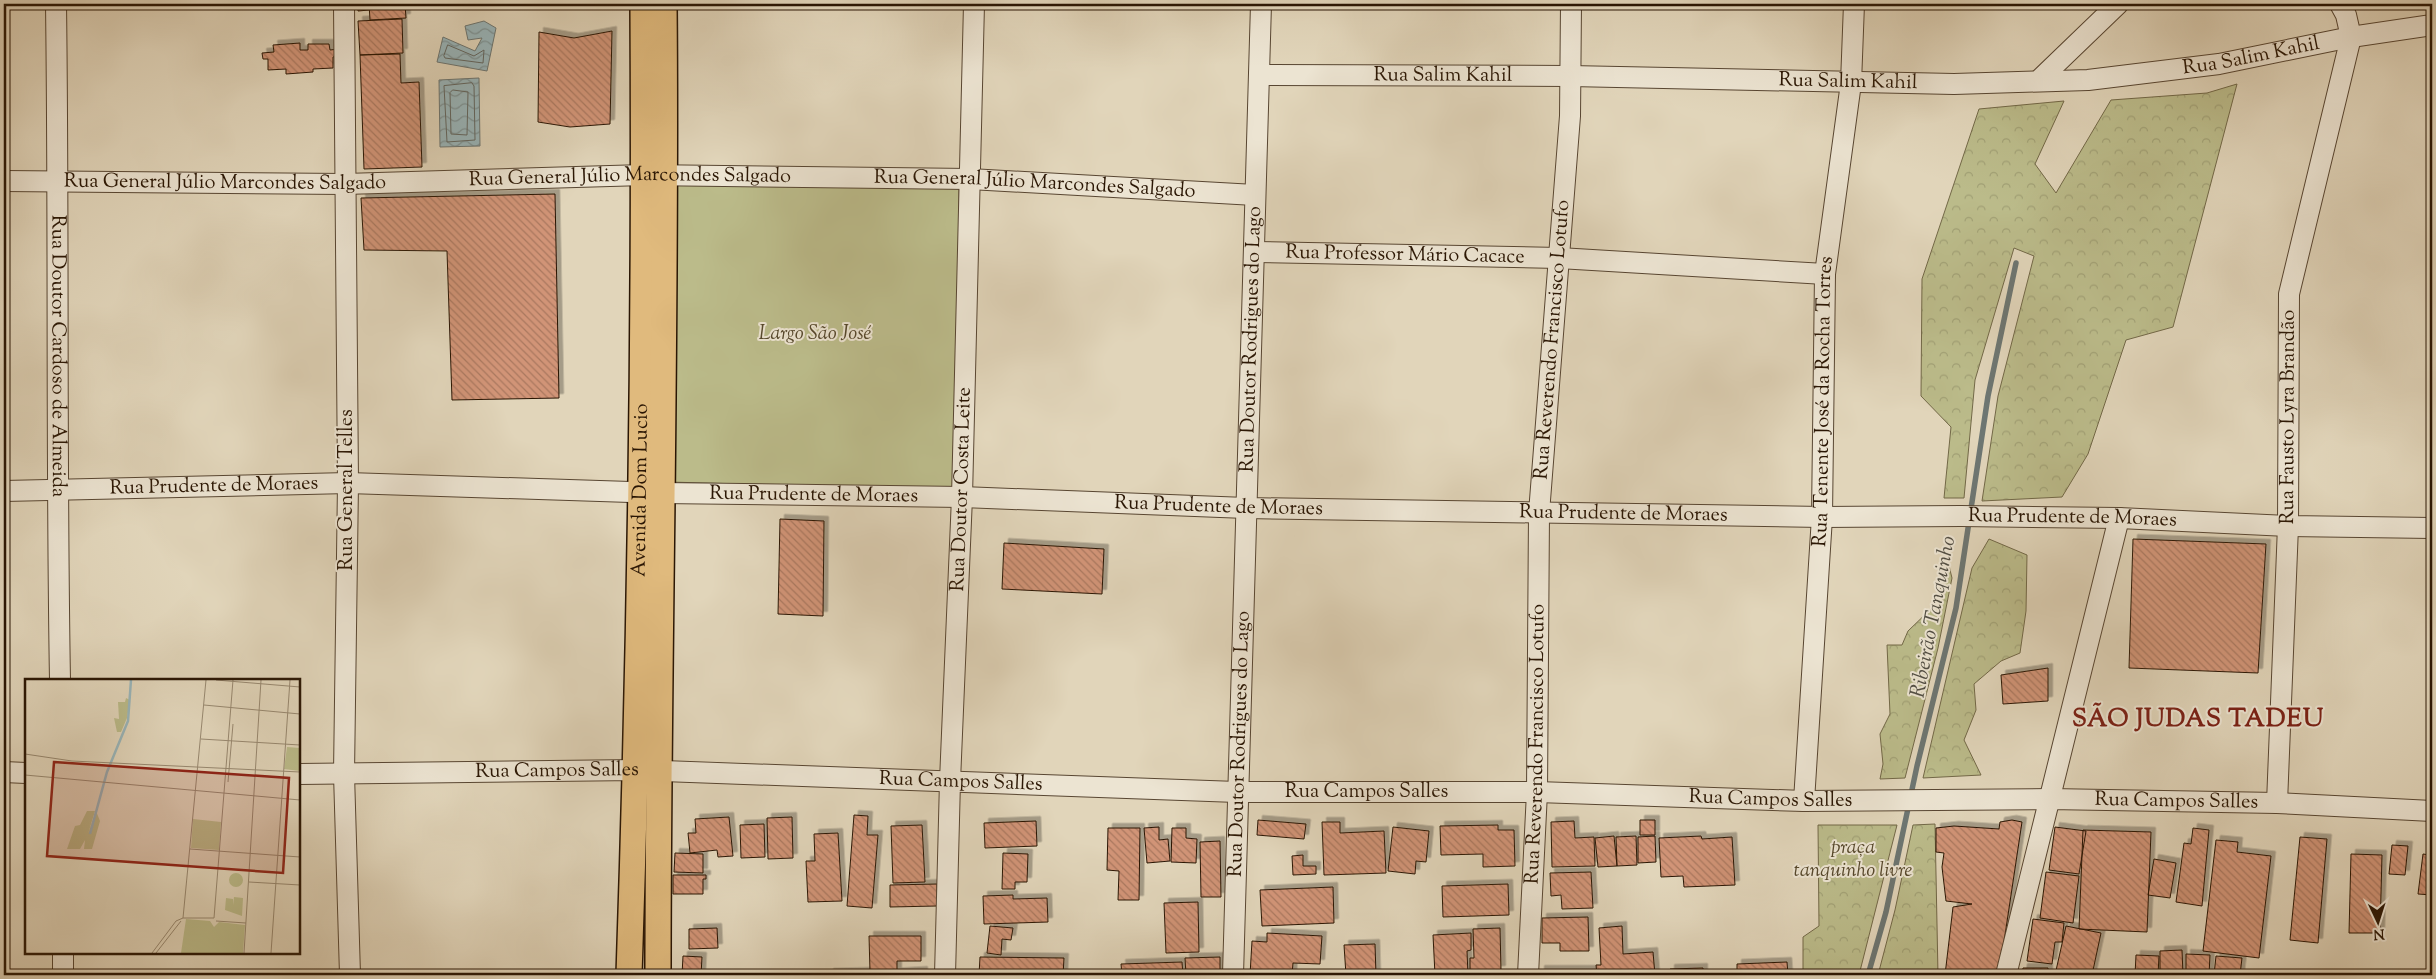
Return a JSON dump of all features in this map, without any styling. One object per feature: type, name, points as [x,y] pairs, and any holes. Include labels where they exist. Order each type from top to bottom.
[{"type":"main road","name":"Avenida Dom Lucio","points":[[643,4],[655,175]]},
{"type":"main road","name":"Avenida Dom Lucio","points":[[658,975],[647,770],[655,175],[664,4]]},
{"type":"main road","name":"Avenida Dom Lucio","points":[[629,975],[647,770]]},
{"type":"street","name":"Rua Doutor Cardoso de Almeida","points":[[56,4],[59,183],[56,490],[60,679]]},
{"type":"street","name":"Rua General Telles","points":[[344,4],[348,483],[344,774],[350,975]]},
{"type":"street","name":"Rua Doutor Costa Leite","points":[[945,975],[950,781],[962,496],[974,4]]},
{"type":"street","name":"Rua Doutor Rodrigues do Lago","points":[[1233,975],[1261,4]]},
{"type":"street","name":"Rua Reverendo Francisco Lotufo","points":[[1528,975],[1537,792],[1539,513],[1570,116],[1571,4]]},
{"type":"street","name":"Rua Tenente José da Rocha Torres","points":[[1804,800],[1822,518],[1825,274],[1851,83],[1854,4]]},
{"type":"street","points":[[2038,81],[2118,4]]},
{"type":"street","points":[[2349,8],[2351,38]]},
{"type":"street","name":"Rua Salim Kahil","points":[[1260,75],[1570,76],[1851,83],[2088,80],[2219,64],[2351,38],[2432,25]]},
{"type":"street","name":"Rua Fausto Lyra Brandão","points":[[2277,804],[2288,526],[2290,294],[2351,38]]},
{"type":"street","name":"Rua General Júlio Marcondes Salgado","points":[[4,181],[59,183],[345,184],[655,175],[970,179],[1255,195]]},
{"type":"street","name":"Rua Professor Mário Cacace","points":[[1254,252],[1559,258],[1825,274]]},
{"type":"street","name":"Rua Prudente de Moraes","points":[[4,491],[348,483],[650,492],[962,496],[1246,508],[1822,518],[1983,516],[2119,518],[2288,526],[2432,528]]},
{"type":"street","points":[[2006,975],[2119,518]]},
{"type":"street","name":"Rua Campos Salles","points":[[300,774],[647,770],[1237,792],[1537,792],[1804,800],[1908,801],[2050,799],[2277,804],[2432,811]]},
{"type":"street","points":[[4,772],[25,773]]},
{"type":"street","points":[[63,954],[63,975]]},
{"type":"green space","points":[[2237,84],[2173,327],[2126,340],[2088,454],[2062,497],[1982,501],[1998,396],[2034,256],[2014,248],[1975,380],[1964,498],[1944,498],[1951,427],[1921,396],[1922,279],[1979,109],[2064,101],[2035,164],[2056,193],[2111,100],[2207,93]]},
{"type":"green space","name":"Largo São José","points":[[672,185],[959,186],[960,490],[669,482]]},
{"type":"green space","points":[[1989,539],[2027,555],[2026,611],[2020,653],[2001,661],[1974,684],[1976,710],[1964,740],[1981,775],[1923,778],[1972,568]]},
{"type":"green space","points":[[1949,566],[1952,578],[1938,648],[1905,778],[1880,779],[1883,764],[1880,734],[1890,714],[1887,645],[1902,645],[1908,631],[1934,606]]},
{"type":"green space","points":[[1935,824],[1938,975],[1878,975],[1895,910],[1913,825]]},
{"type":"green space","name":"praça tanquinho livre","points":[[1818,825],[1897,825],[1859,975],[1803,975],[1803,937],[1819,926]]},
{"type":"water","points":[[484,21],[496,28],[487,71],[437,62],[443,37],[475,51],[482,38],[468,40],[465,26]]},
{"type":"water","points":[[479,78],[480,146],[440,147],[439,80]]},
{"type":"building","points":[[358,4],[369,4],[369,10],[358,11]]},
{"type":"building","points":[[369,4],[405,4],[406,18],[370,20]]},
{"type":"building","points":[[402,19],[403,53],[360,55],[358,21]]},
{"type":"building","points":[[612,31],[610,124],[570,127],[538,122],[539,32],[574,38]]},
{"type":"building","points":[[300,43],[300,50],[308,50],[308,44],[329,44],[330,50],[339,49],[340,56],[333,57],[333,68],[313,69],[313,72],[286,74],[286,69],[268,70],[268,59],[263,59],[262,53],[274,52],[273,45]]},
{"type":"building","points":[[400,54],[401,83],[419,82],[422,167],[364,169],[360,55]]},
{"type":"building","points":[[555,194],[559,398],[452,400],[447,251],[364,250],[361,198]]},
{"type":"building","points":[[780,519],[824,521],[823,616],[778,614]]},
{"type":"building","points":[[2133,539],[2266,544],[2258,673],[2129,668]]},
{"type":"building","points":[[1004,543],[1104,549],[1102,594],[1002,589]]},
{"type":"building","points":[[2048,668],[2048,701],[2003,704],[2001,675]]},
{"type":"building","points":[[854,815],[868,816],[867,835],[878,835],[872,908],[847,906]]},
{"type":"building","points":[[729,817],[733,856],[718,857],[717,850],[690,853],[688,833],[696,833],[695,819]]},
{"type":"building","points":[[792,817],[793,858],[768,859],[767,818]]},
{"type":"building","points":[[1258,820],[1306,824],[1304,839],[1257,835]]},
{"type":"building","points":[[1640,820],[1655,820],[1655,835],[1640,835]]},
{"type":"building","points":[[2012,820],[2022,822],[1999,975],[1945,975],[1953,907],[1972,904],[1946,901],[1942,867],[1944,853],[1936,852],[1936,828],[1954,826],[1999,829],[2000,822]]},
{"type":"building","points":[[1036,821],[1037,846],[985,848],[984,823]]},
{"type":"building","points":[[1574,821],[1575,838],[1594,837],[1595,866],[1552,867],[1551,822]]},
{"type":"building","points":[[1322,822],[1340,822],[1340,833],[1384,831],[1386,873],[1324,875]]},
{"type":"building","points":[[764,824],[765,857],[741,858],[740,825]]},
{"type":"building","points":[[922,825],[925,882],[893,883],[891,826]]},
{"type":"building","points":[[1498,825],[1498,830],[1514,830],[1515,866],[1483,867],[1483,854],[1441,855],[1440,826]]},
{"type":"building","points":[[1159,827],[1159,840],[1168,839],[1170,861],[1147,863],[1144,828]]},
{"type":"building","points":[[1393,827],[1429,831],[1426,862],[1416,861],[1415,874],[1388,871]]},
{"type":"building","points":[[2055,827],[2086,831],[2079,874],[2049,870]]},
{"type":"building","points":[[1108,828],[1140,828],[1139,900],[1118,900],[1119,871],[1107,870]]},
{"type":"building","points":[[1172,828],[1186,828],[1186,838],[1197,839],[1196,863],[1171,862]]},
{"type":"building","points":[[2193,828],[2209,830],[2202,906],[2176,902],[2184,843],[2191,844]]},
{"type":"building","points":[[2083,830],[2151,832],[2147,932],[2079,929]]},
{"type":"building","points":[[838,833],[842,901],[808,902],[806,861],[815,861],[814,834]]},
{"type":"building","points":[[1614,836],[1617,866],[1598,867],[1595,838]]},
{"type":"building","points":[[1636,836],[1637,865],[1617,866],[1616,837]]},
{"type":"building","points":[[1655,836],[1656,862],[1638,863],[1638,837]]},
{"type":"building","points":[[1701,836],[1702,839],[1732,837],[1735,885],[1684,887],[1683,876],[1661,877],[1659,838]]},
{"type":"building","points":[[2300,837],[2327,839],[2318,943],[2290,940]]},
{"type":"building","points":[[2216,840],[2238,842],[2237,852],[2271,856],[2259,958],[2203,951]]},
{"type":"building","points":[[1220,841],[1221,897],[1201,897],[1200,842]]},
{"type":"building","points":[[2432,841],[2432,895],[2418,894],[2423,854],[2430,855]]},
{"type":"building","points":[[2392,845],[2408,846],[2405,875],[2389,874]]},
{"type":"building","points":[[675,853],[703,854],[703,873],[674,872]]},
{"type":"building","points":[[1003,853],[1028,854],[1027,882],[1015,882],[1015,889],[1002,889]]},
{"type":"building","points":[[2351,854],[2382,855],[2380,933],[2349,933]]},
{"type":"building","points":[[1303,855],[1303,866],[1316,866],[1316,874],[1293,875],[1292,856]]},
{"type":"building","points":[[2154,859],[2176,863],[2170,898],[2148,895]]},
{"type":"building","points":[[1591,872],[1593,908],[1562,909],[1561,895],[1551,896],[1550,873]]},
{"type":"building","points":[[2046,872],[2079,876],[2073,923],[2040,918]]},
{"type":"building","points":[[673,875],[706,875],[706,879],[703,879],[703,894],[673,894]]},
{"type":"building","points":[[937,884],[937,906],[890,907],[890,885]]},
{"type":"building","points":[[1508,884],[1509,915],[1443,917],[1442,886]]},
{"type":"building","points":[[1333,887],[1334,923],[1262,926],[1260,890]]},
{"type":"building","points":[[1013,895],[1013,899],[1047,898],[1048,922],[984,924],[983,896]]},
{"type":"building","points":[[1198,902],[1199,952],[1166,953],[1164,903]]},
{"type":"building","points":[[1588,917],[1589,951],[1560,951],[1560,943],[1542,943],[1542,918]]},
{"type":"building","points":[[2033,919],[2064,923],[2062,942],[2055,942],[2052,964],[2027,961]]},
{"type":"building","points":[[990,926],[1013,928],[1011,940],[1002,939],[1001,955],[987,953]]},
{"type":"building","points":[[1622,926],[1623,954],[1653,952],[1655,975],[1597,975],[1596,965],[1601,965],[1599,928]]},
{"type":"building","points":[[2066,926],[2101,933],[2092,975],[2055,975]]},
{"type":"building","points":[[717,928],[718,948],[689,949],[689,929]]},
{"type":"building","points":[[1500,928],[1501,970],[1470,971],[1470,958],[1474,958],[1473,929]]},
{"type":"building","points":[[1267,933],[1322,936],[1320,964],[1293,963],[1292,975],[1250,975],[1252,941],[1267,942]]},
{"type":"building","points":[[1471,933],[1471,950],[1467,951],[1468,975],[1435,975],[1433,935]]},
{"type":"building","points":[[869,936],[921,936],[921,961],[897,961],[897,972],[870,972]]},
{"type":"building","points":[[1375,944],[1376,975],[1346,975],[1344,945]]},
{"type":"building","points":[[2182,950],[2183,975],[2160,975],[2160,951]]},
{"type":"building","points":[[2186,954],[2210,955],[2209,975],[2186,975]]},
{"type":"building","points":[[2136,955],[2159,956],[2158,975],[2135,975]]},
{"type":"building","points":[[683,956],[702,957],[701,975],[682,975]]},
{"type":"building","points":[[2216,956],[2242,958],[2240,975],[2214,975]]},
{"type":"building","points":[[980,957],[1064,958],[1063,975],[979,975]]},
{"type":"building","points":[[1220,957],[1220,975],[1186,975],[1185,958]]},
{"type":"building","points":[[1182,962],[1183,975],[1122,975],[1121,964]]},
{"type":"building","points":[[1787,962],[1788,975],[1737,975],[1737,964]]},
{"type":"building","points":[[1703,968],[1703,975],[1670,975],[1670,969]]},
{"type":"building","points":[[2023,968],[2048,968],[2048,975],[2022,975]]},
{"type":"building","points":[[1540,970],[1594,970],[1594,975],[1540,975]]},
{"type":"building","points":[[923,971],[923,975],[873,975],[873,974]]},
{"type":"building","points":[[866,972],[866,975],[829,975],[829,973]]},
{"type":"waterway","name":"Ribeirão Tanquinho","points":[[1868,975],[1886,912],[1917,766],[1956,608],[1988,396],[2016,263]]},
{"type":"district","name":"SÃO JUDAS TADEU","points":[[2198,720]]}]
